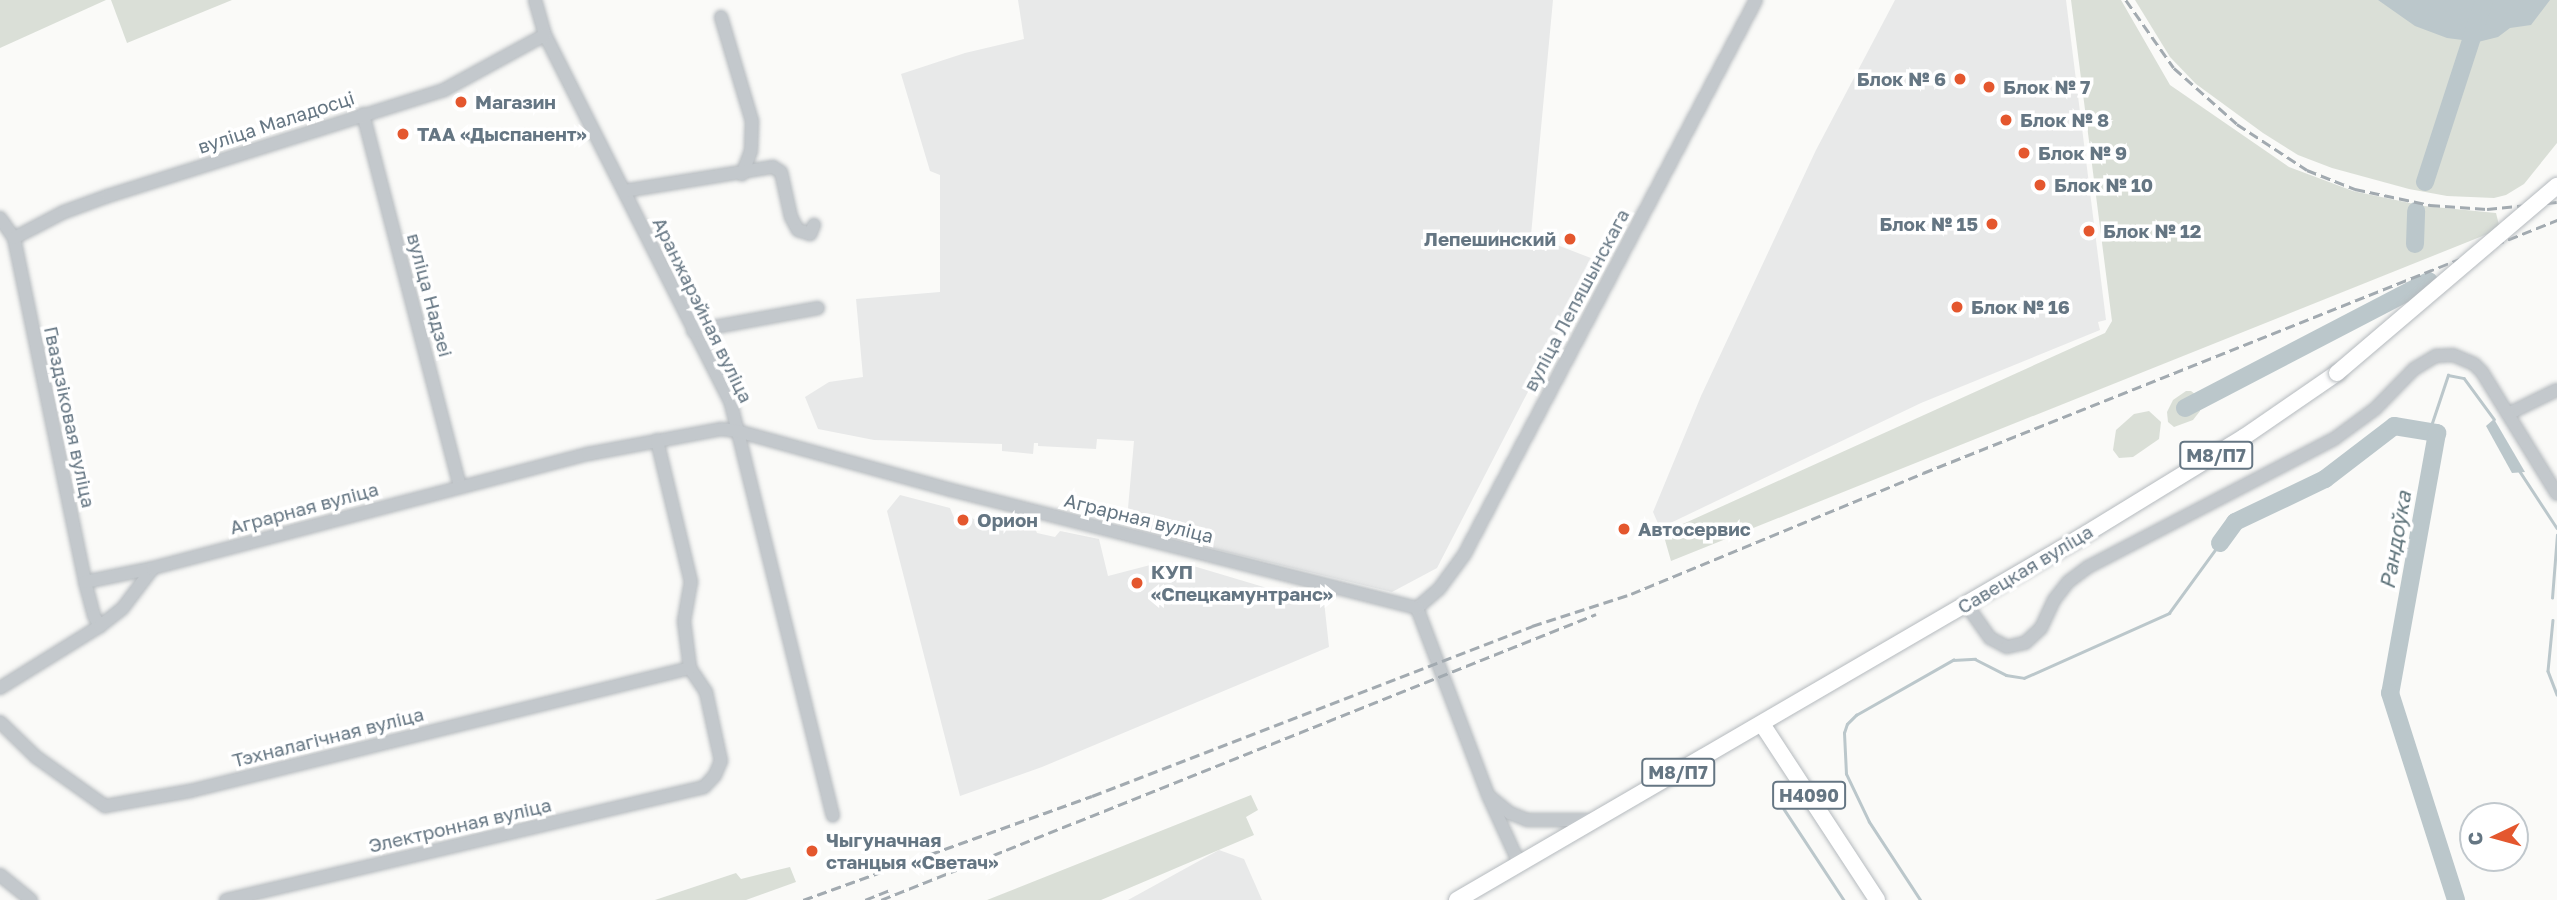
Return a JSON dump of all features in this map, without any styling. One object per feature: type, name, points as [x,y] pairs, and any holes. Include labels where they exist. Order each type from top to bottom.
[{"type":"main road","name":"Савецкая вуліца","points":[[1457,900],[1762,724],[2212,457],[2337,373],[2557,186]]},
{"type":"main road","name":"Н4090","points":[[1762,724],[1877,900]]},
{"type":"street","name":"Аранжарэйная вуліца","points":[[535,0],[545,35],[731,404],[833,816]]},
{"type":"street","name":"вуліца Лепяшынскага","points":[[1417,608],[1438,589],[1464,555],[1756,0]]},
{"type":"street","points":[[721,17],[752,121],[751,151],[742,174]]},
{"type":"street","name":"вуліца Маладосці","points":[[14,238],[64,212],[108,195],[444,90],[545,35]]},
{"type":"street","name":"вуліца Надзеі","points":[[363,114],[460,486]]},
{"type":"street","points":[[624,191],[773,167],[780,172],[791,217],[798,230],[810,234],[814,225]]},
{"type":"street","name":"Гваздзіковая вуліца","points":[[0,218],[14,238],[85,582],[94,615],[100,626]]},
{"type":"street","points":[[693,331],[818,307]]},
{"type":"street","points":[[1966,604],[1990,638],[2007,647],[2025,643],[2041,628],[2054,600],[2068,582],[2088,567],[2334,439],[2375,410],[2422,363],[2445,355],[2463,359],[2482,372],[2553,477],[2557,494]]},
{"type":"street","points":[[2510,412],[2557,390]]},
{"type":"street","name":"Аграрная вуліца","points":[[85,582],[153,568],[460,486],[657,440],[700,431],[737,431],[951,490],[1417,608]]},
{"type":"street","points":[[657,440],[691,582],[684,621],[690,668]]},
{"type":"street","points":[[0,688],[100,626],[122,609],[153,568]]},
{"type":"street","points":[[1417,608],[1488,795],[1519,863]]},
{"type":"street","name":"Тэхналагічная вуліца","points":[[0,722],[36,757],[105,806],[190,791],[690,668]]},
{"type":"street","name":"Электронная вуліца","points":[[226,900],[704,787],[715,775],[720,761],[706,692],[690,668]]},
{"type":"street","points":[[1488,795],[1510,813],[1527,820],[1594,820]]},
{"type":"street","points":[[0,875],[31,900]]},
{"type":"shaded area","points":[[0,0],[106,0],[0,48]]},
{"type":"shaded area","points":[[111,0],[232,0],[127,43]]},
{"type":"shaded area","points":[[1018,0],[1553,0],[1531,235],[1596,260],[1437,568],[1392,592],[1136,530],[1128,508],[1134,441],[1097,439],[1096,449],[1038,446],[1038,443],[1034,443],[1033,454],[1002,451],[1002,444],[874,440],[818,429],[805,397],[829,382],[863,377],[856,299],[940,292],[940,175],[930,171],[901,74],[965,53],[1024,39]]},
{"type":"shaded area","points":[[1895,0],[2066,0],[2106,320],[2098,322],[2100,330],[1921,403],[1660,528],[1653,512],[1701,396],[1816,150]]},
{"type":"shaded area","points":[[2071,0],[2121,0],[2170,85],[2289,167],[2353,191],[2424,206],[2496,213],[2500,229],[1671,561],[1663,533],[2105,333],[2112,321]]},
{"type":"shaded area","points":[[2135,0],[2557,0],[2557,143],[2524,184],[2506,195],[2494,198],[2447,196],[2409,189],[2332,168],[2298,155],[2196,84],[2170,57]]},
{"type":"shaded area","points":[[2378,0],[2550,0],[2531,25],[2510,28],[2498,37],[2478,42],[2447,38],[2415,26]]},
{"type":"shaded area","points":[[2186,391],[2191,391],[2200,398],[2200,411],[2193,420],[2174,427],[2168,422],[2167,412],[2173,400]]},
{"type":"shaded area","points":[[2149,411],[2161,422],[2159,439],[2133,457],[2119,458],[2113,450],[2116,430],[2134,414]]},
{"type":"shaded area","points":[[2494,419],[2525,472],[2512,473],[2486,426]]},
{"type":"shaded area","name":"КУП «Спецкамунтранс»","points":[[900,495],[950,508],[957,525],[971,524],[970,515],[973,519],[990,517],[1034,526],[1037,533],[1055,537],[1060,531],[1099,539],[1108,576],[1158,563],[1190,565],[1314,602],[1324,601],[1329,647],[1042,767],[960,796],[887,511]]},
{"type":"shaded area","points":[[1251,795],[1258,810],[1246,817],[1254,835],[1101,900],[987,900]]},
{"type":"shaded area","points":[[1219,850],[1244,859],[1262,900],[1128,900]]},
{"type":"shaded area","points":[[790,867],[796,882],[746,900],[655,900],[736,873],[741,879]]},
{"type":"waterway","name":"Рандоўка","points":[[2425,182],[2484,0]]},
{"type":"waterway","name":"Рандоўка","points":[[2415,244],[2416,211]]},
{"type":"waterway","name":"Рандоўка","points":[[2185,408],[2429,281]]},
{"type":"waterway","points":[[2429,432],[2448,375],[2464,378],[2494,419]]},
{"type":"waterway","name":"Рандоўка","points":[[2220,543],[2235,522],[2325,479],[2394,426],[2437,433],[2390,693],[2456,900]]},
{"type":"waterway","points":[[2519,470],[2557,528]]},
{"type":"waterway","points":[[2552,598],[2557,535]]},
{"type":"waterway","points":[[1920,900],[1869,822],[1846,774],[1844,733],[1847,724],[1856,715],[1953,660],[1975,659],[2006,675],[2024,678],[2169,613],[2220,543]]},
{"type":"waterway","points":[[2553,620],[2548,671],[2557,694]]},
{"type":"waterway","points":[[1784,809],[1844,900]]},
{"type":"railway","points":[[2126,0],[2174,68],[2237,124],[2307,170],[2355,189],[2430,205],[2487,209],[2557,202]]},
{"type":"railway","points":[[803,900],[1092,796],[1532,626],[1631,594],[1923,473],[2557,220]]},
{"type":"railway","points":[[881,900],[1596,614]]},
{"type":"railway","points":[[865,900],[890,890]]},
{"type":"place","name":"Блок № 6","points":[[1960,79]]},
{"type":"place","name":"Блок № 7","points":[[1989,87]]},
{"type":"place","name":"Магазин","points":[[461,102]]},
{"type":"place","name":"Блок № 8","points":[[2006,120]]},
{"type":"place","name":"ТАА «Дыспанент»","points":[[403,134]]},
{"type":"place","name":"Блок № 9","points":[[2024,153]]},
{"type":"place","name":"Блок № 10","points":[[2040,185]]},
{"type":"place","name":"Блок № 15","points":[[1992,224]]},
{"type":"place","name":"Блок № 12","points":[[2089,231]]},
{"type":"place","name":"Лепешинский","points":[[1570,239]]},
{"type":"place","name":"Блок № 16","points":[[1957,307]]},
{"type":"place","name":"Орион","points":[[963,520]]},
{"type":"place","name":"Автосервис","points":[[1624,529]]},
{"type":"place","name":"КУП «Спецкамунтранс»","points":[[1137,583]]},
{"type":"place","name":"Чыгуначная станцыя «Светач»","points":[[812,851]]}]
